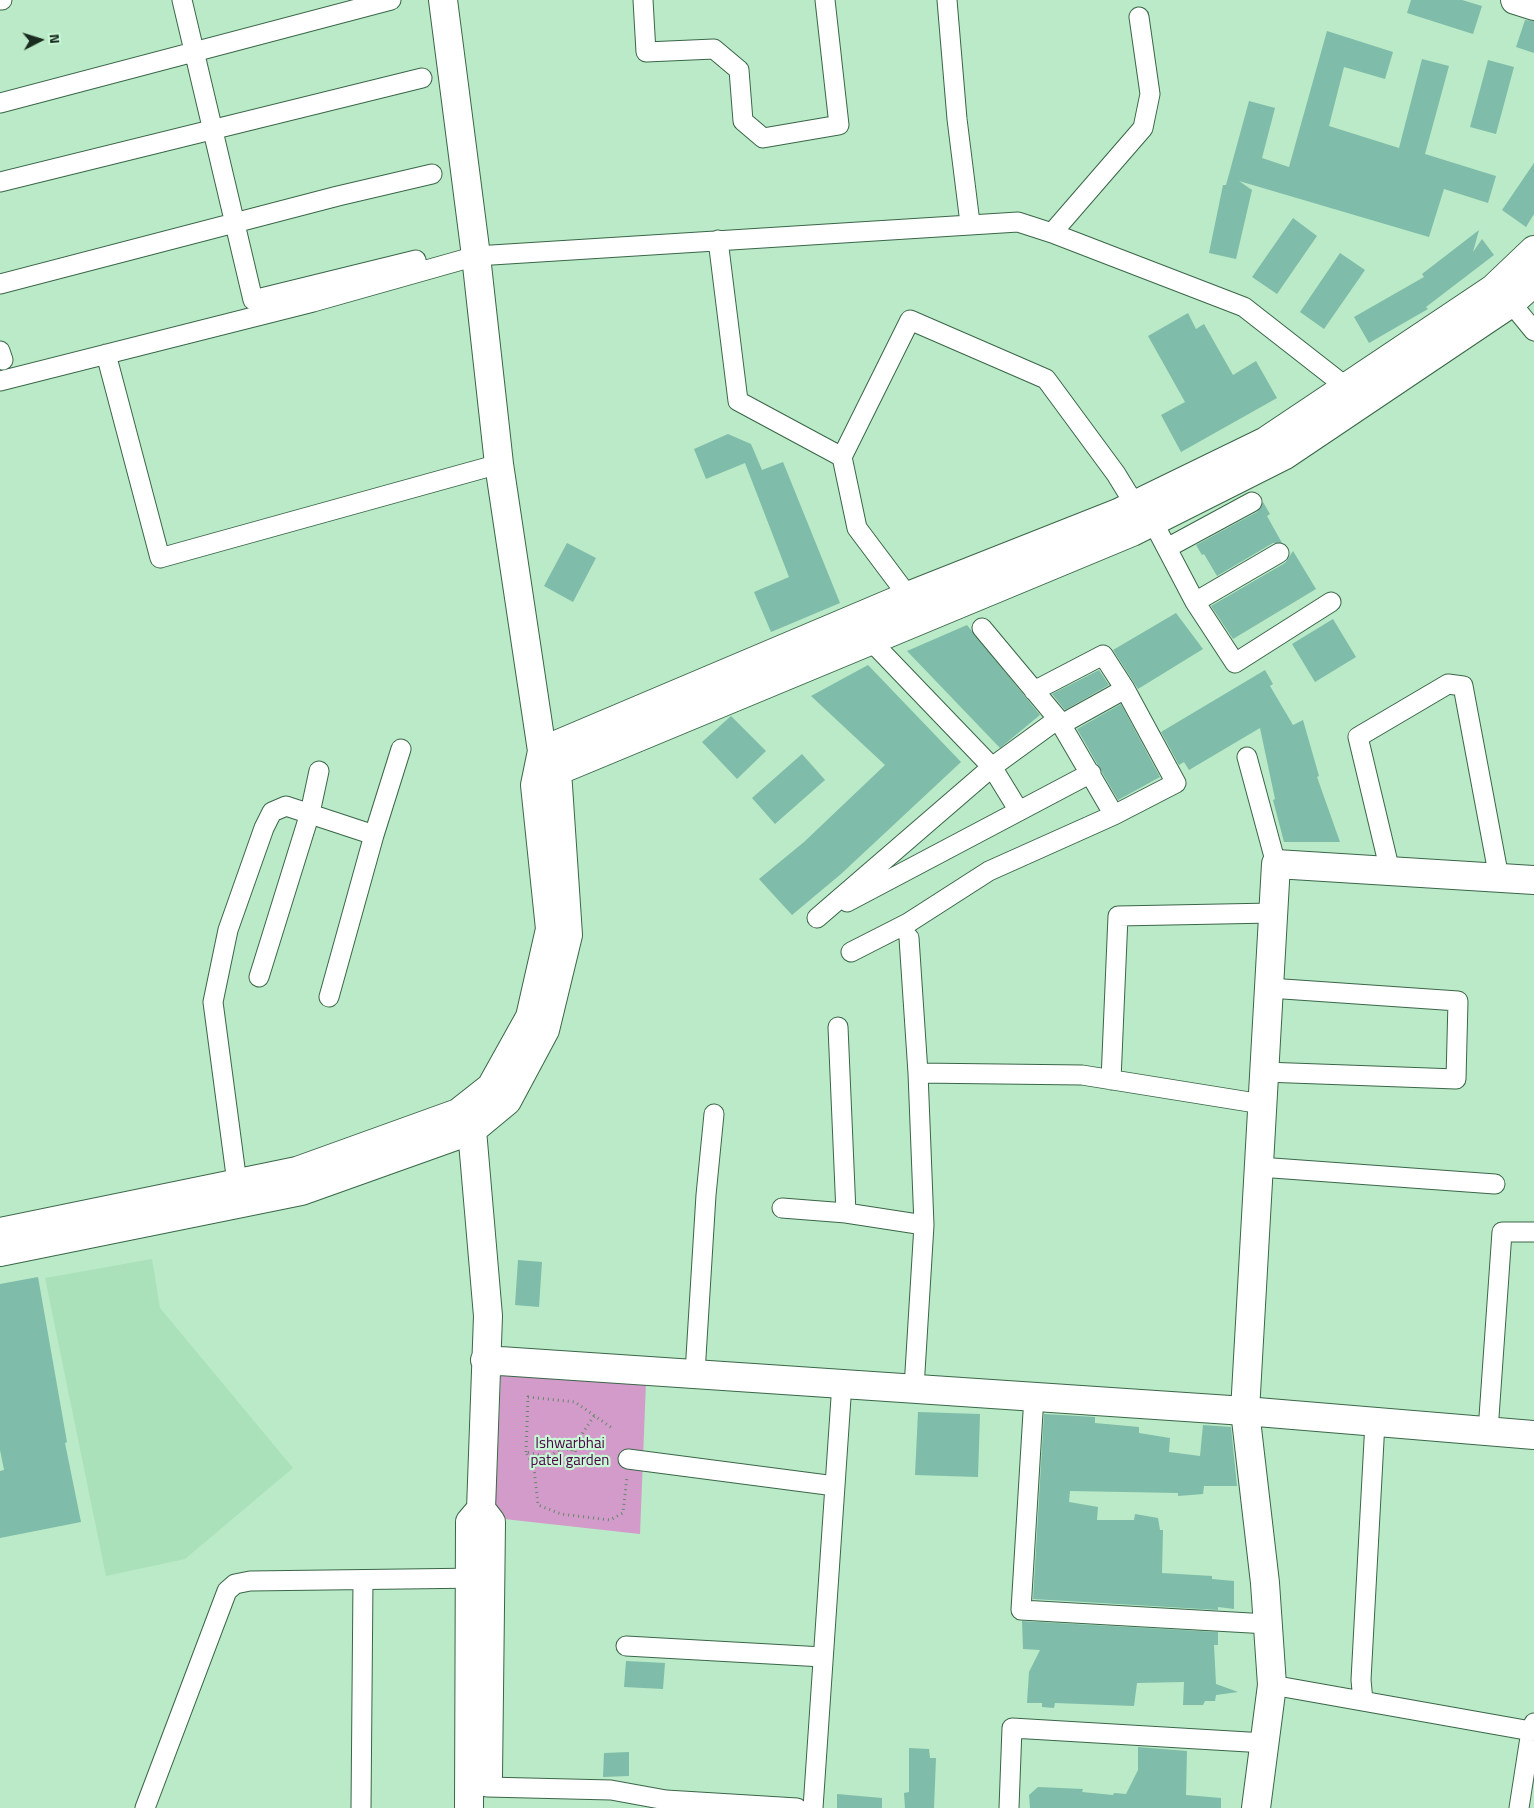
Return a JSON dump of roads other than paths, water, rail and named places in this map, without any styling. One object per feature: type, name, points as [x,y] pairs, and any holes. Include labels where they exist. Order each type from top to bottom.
[{"type":"street","points":[[182,0],[254,300],[434,256]]},
{"type":"street","points":[[0,102],[391,0]]},
{"type":"street","points":[[0,1252],[301,1191],[468,1119],[507,1100],[545,1030],[568,935],[550,761],[498,464],[476,256],[443,0]]},
{"type":"street","points":[[643,0],[646,52],[714,49],[739,70],[744,121],[763,138],[839,125],[825,0]]},
{"type":"street","points":[[947,0],[957,119],[970,223]]},
{"type":"street","points":[[1515,0],[1534,6]]},
{"type":"street","points":[[1052,233],[1143,128],[1150,94],[1139,17]]},
{"type":"street","points":[[0,182],[422,78]]},
{"type":"street","points":[[0,284],[432,174]]},
{"type":"street","points":[[0,381],[313,302],[476,256],[970,223],[1018,222],[1052,233],[1244,307],[1355,394]]},
{"type":"street","points":[[718,240],[738,401],[842,457]]},
{"type":"street","points":[[550,761],[872,640],[1144,513],[1285,455],[1355,394],[1493,289],[1534,250]]},
{"type":"street","points":[[1355,394],[1511,303],[1534,282]]},
{"type":"street","points":[[1511,303],[1534,331]]},
{"type":"street","points":[[908,596],[856,528],[842,457],[910,320],[1046,379],[1144,513],[1167,548],[1195,602],[1235,663],[1331,602]]},
{"type":"street","points":[[106,354],[160,558],[498,464]]},
{"type":"street","points":[[1167,548],[1252,502]]},
{"type":"street","points":[[550,761],[908,596],[1144,513]]},
{"type":"street","points":[[1195,602],[1279,553]]},
{"type":"street","points":[[982,628],[1060,722],[1114,815]]},
{"type":"street","points":[[872,640],[992,767],[1019,811]]},
{"type":"street","points":[[851,952],[908,923],[989,871],[1114,815],[1176,783],[1125,689],[1103,655],[1034,691]]},
{"type":"street","points":[[1390,871],[1358,737],[1448,684],[1463,686],[1499,878]]},
{"type":"street","points":[[1091,773],[817,918],[992,767],[1060,722],[1125,689]]},
{"type":"street","points":[[329,997],[374,835],[401,749]]},
{"type":"street","points":[[1247,757],[1276,864],[1245,1410],[1268,1624],[1272,1685],[1256,1808]]},
{"type":"street","points":[[259,977],[310,813],[319,771]]},
{"type":"street","points":[[237,1183],[213,1002],[228,930],[264,828],[272,812],[286,806],[374,835]]},
{"type":"street","points":[[1276,864],[1534,880]]},
{"type":"street","points":[[1112,1080],[1118,916],[1273,913]]},
{"type":"street","points":[[909,938],[918,1073],[924,1224],[914,1388]]},
{"type":"street","points":[[1264,1072],[1456,1079],[1458,1001],[1269,988]]},
{"type":"street","points":[[838,1027],[846,1213]]},
{"type":"street","points":[[918,1073],[1082,1075],[1262,1104]]},
{"type":"street","points":[[0,1232],[297,1171],[458,1113],[468,1119]]},
{"type":"street","points":[[695,1373],[706,1195],[714,1114]]},
{"type":"street","points":[[468,1119],[488,1316],[480,1509],[491,1522],[479,1578],[469,1808]]},
{"type":"street","points":[[1259,1167],[1495,1184]]},
{"type":"street","points":[[782,1208],[846,1213],[924,1224]]},
{"type":"street","points":[[1488,1431],[1502,1232],[1534,1232]]},
{"type":"street","points":[[485,1360],[1245,1410],[1534,1435]]},
{"type":"street","points":[[813,1808],[842,1383]]},
{"type":"street","points":[[1034,1396],[1021,1610],[1268,1624]]},
{"type":"street","points":[[1363,1701],[1361,1680],[1375,1422]]},
{"type":"street","points":[[628,1459],[835,1486]]},
{"type":"street","points":[[145,1808],[227,1590],[235,1584],[250,1581],[479,1578]]},
{"type":"street","points":[[479,1578],[488,1798],[611,1790],[666,1800],[797,1808]]},
{"type":"street","points":[[361,1808],[363,1580]]},
{"type":"street","points":[[626,1646],[823,1657]]},
{"type":"street","points":[[1272,1685],[1533,1727],[1519,1808]]},
{"type":"street","points":[[1009,1808],[1012,1728],[1265,1743]]},
{"type":"park label","name":"Ishwarbhai patel garden","points":[[570,1452]]}]
